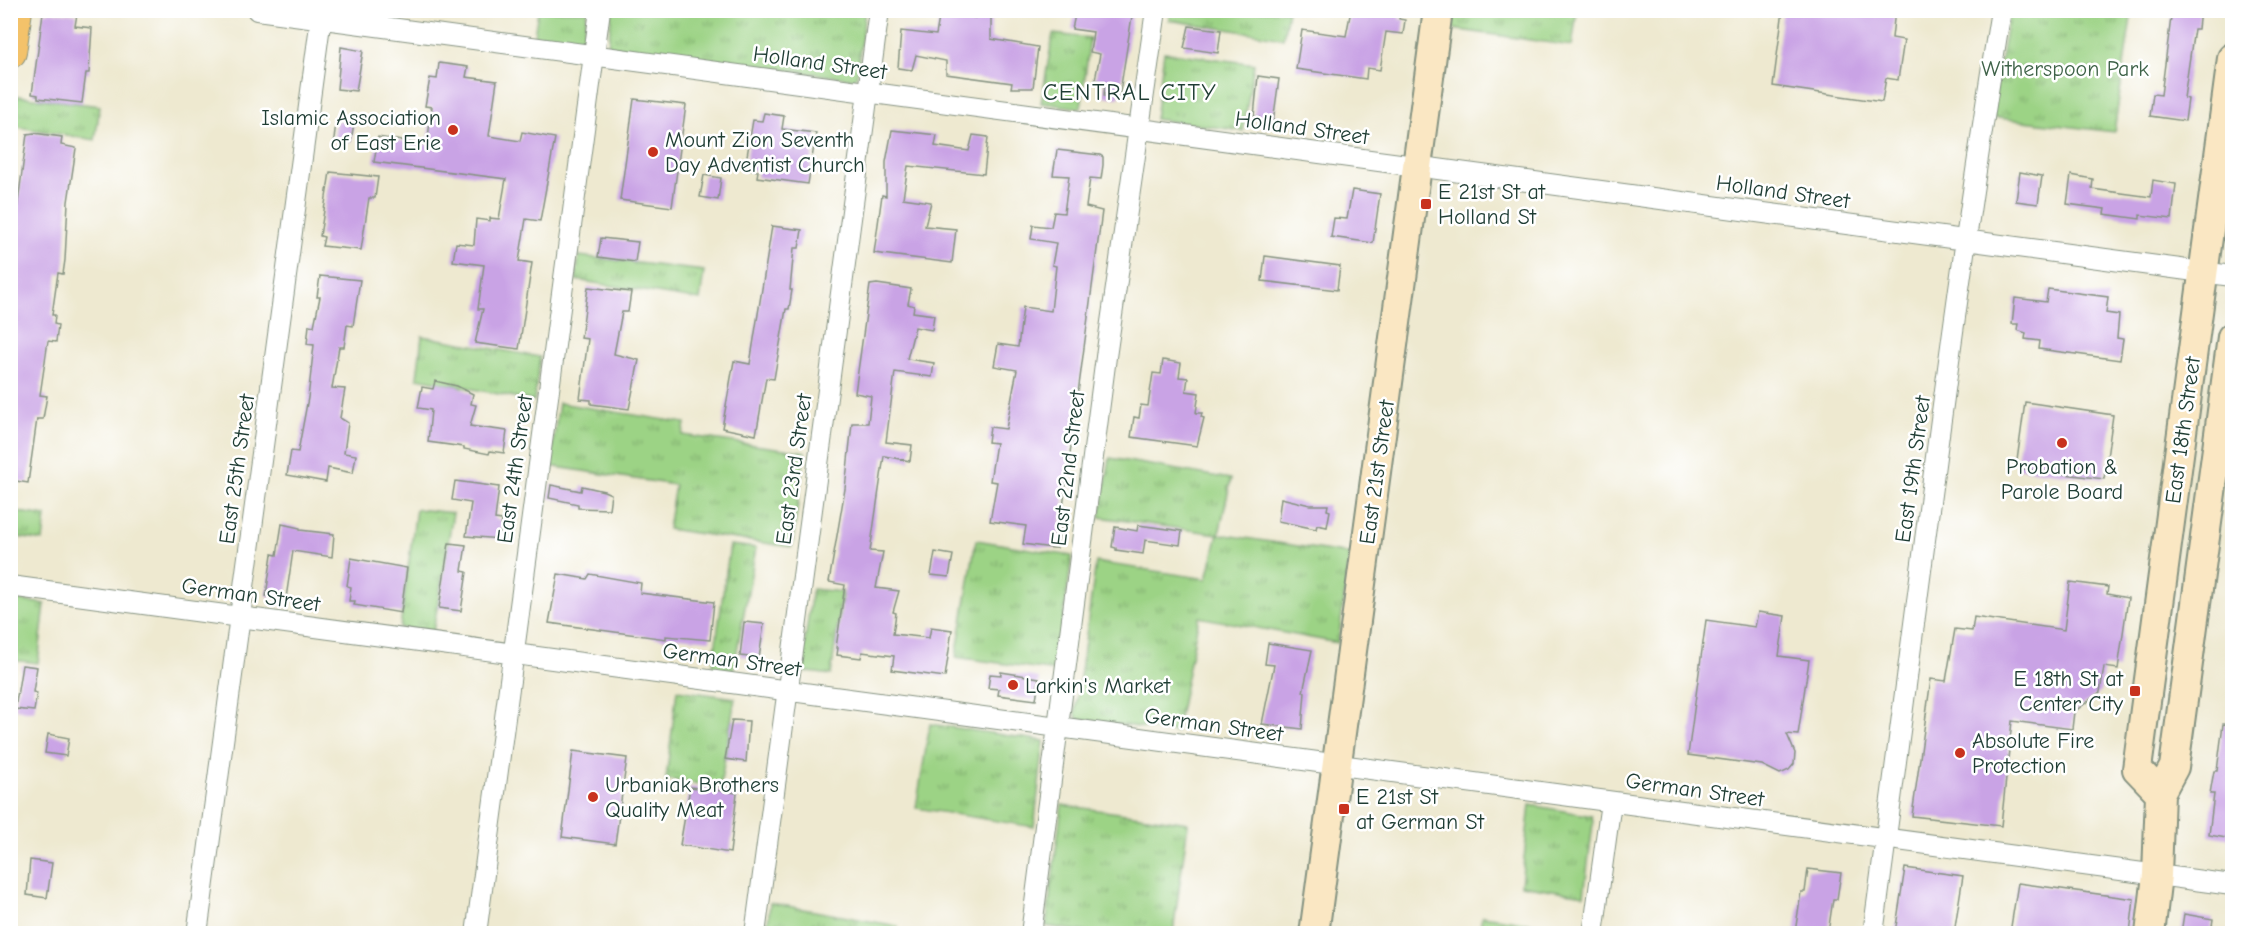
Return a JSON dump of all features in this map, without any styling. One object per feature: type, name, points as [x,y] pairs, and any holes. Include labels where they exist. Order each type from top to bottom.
[{"type":"main road","points":[[10,52],[16,10]]},
{"type":"main road","name":"East 21st Street","points":[[1314,933],[1438,10]]},
{"type":"main road","name":"East 18th Street","points":[[2160,793],[2137,769],[2232,58]]},
{"type":"main road","name":"East 18th Street","points":[[2150,933],[2157,875],[2160,793],[2174,767],[2232,337]]},
{"type":"street","name":"Holland Street","points":[[257,10],[321,15],[594,56],[2232,276]]},
{"type":"street","name":"East 24th Street","points":[[476,933],[600,10]]},
{"type":"street","name":"East 23rd Street","points":[[755,933],[879,10]]},
{"type":"street","name":"East 22nd Street","points":[[1031,933],[1057,726],[1156,10]]},
{"type":"street","name":"East 19th Street","points":[[1873,933],[1964,240],[2001,10]]},
{"type":"street","name":"East 25th Street","points":[[197,933],[321,15]]},
{"type":"street","name":"German Street","points":[[10,586],[2232,885]]},
{"type":"street","points":[[1593,933],[1611,802]]},
{"type":"green space","points":[[1170,10],[1288,11],[1283,38],[1169,20]]},
{"type":"green space","points":[[538,11],[587,11],[583,38],[576,41],[534,36]]},
{"type":"green space","points":[[612,11],[865,11],[857,75],[854,79],[608,46]]},
{"type":"green space","points":[[1449,11],[1577,11],[1572,46],[1446,28]]},
{"type":"green space","name":"Witherspoon Park","points":[[2009,11],[2132,11],[2114,132],[1991,117]]},
{"type":"green space","points":[[1053,34],[1090,38],[1081,108],[1041,103]]},
{"type":"green space","points":[[1164,52],[1254,64],[1243,131],[1155,119]]},
{"type":"green space","points":[[17,96],[100,106],[95,140],[12,126]]},
{"type":"green space","points":[[579,256],[704,271],[700,300],[576,280]]},
{"type":"green space","points":[[422,336],[540,357],[534,401],[417,378]]},
{"type":"green space","points":[[559,403],[685,423],[683,435],[805,452],[792,547],[668,529],[675,485],[550,466]]},
{"type":"green space","points":[[1110,458],[1231,479],[1219,534],[1350,554],[1338,643],[1199,617],[1176,732],[1078,719],[1075,714],[1096,562],[1207,579],[1218,534],[1100,517]]},
{"type":"green space","points":[[416,509],[453,513],[433,632],[400,628]]},
{"type":"green space","points":[[10,511],[46,516],[43,541],[11,536]]},
{"type":"green space","points":[[976,540],[1072,556],[1056,671],[956,657]]},
{"type":"green space","points":[[730,545],[756,548],[733,672],[712,670]]},
{"type":"green space","points":[[812,589],[842,592],[831,675],[801,671]]},
{"type":"green space","points":[[10,599],[45,604],[38,663],[11,660]]},
{"type":"green space","points":[[677,690],[735,698],[720,787],[666,779]]},
{"type":"green space","points":[[930,724],[1044,741],[1034,827],[916,808]]},
{"type":"green space","points":[[1062,805],[1188,823],[1173,933],[1099,934],[1046,926]]},
{"type":"green space","points":[[1530,805],[1592,816],[1584,895],[1521,885]]},
{"type":"green space","points":[[770,903],[898,926],[897,933],[825,933],[768,924]]},
{"type":"green space","points":[[1482,916],[1579,930],[1578,933],[1479,933]]},
{"type":"building","points":[[976,10],[991,10],[991,39],[1038,47],[1033,88],[1011,88],[1012,83],[946,74],[946,61],[916,55],[912,70],[898,68],[901,31],[936,35],[940,12],[975,18]]},
{"type":"building","points":[[1076,10],[1127,10],[1127,15],[1132,16],[1119,98],[1104,96],[1105,82],[1095,80],[1100,54],[1090,52],[1093,32],[1072,29]]},
{"type":"building","points":[[1351,10],[1400,10],[1399,19],[1405,20],[1403,34],[1386,32],[1380,70],[1367,68],[1366,79],[1296,69],[1302,30],[1346,36]]},
{"type":"building","points":[[1783,10],[1895,10],[1892,38],[1904,40],[1898,80],[1886,78],[1882,102],[1773,86]]},
{"type":"building","points":[[2172,10],[2200,10],[2198,29],[2194,29],[2184,98],[2188,99],[2185,121],[2150,116],[2153,94],[2161,95]]},
{"type":"building","points":[[43,13],[77,14],[75,26],[92,28],[89,73],[86,73],[82,103],[38,98],[38,95],[32,94]]},
{"type":"building","points":[[1189,26],[1221,30],[1218,53],[1184,48]]},
{"type":"building","points":[[341,47],[363,51],[356,91],[337,89]]},
{"type":"building","points":[[439,63],[468,67],[466,77],[497,81],[489,136],[520,141],[522,132],[555,138],[540,221],[526,219],[519,261],[532,263],[519,349],[475,343],[483,309],[478,309],[484,265],[453,261],[456,243],[474,245],[476,219],[490,221],[490,218],[499,219],[506,179],[374,162],[378,137],[427,145],[432,107],[425,106],[430,78],[437,79]]},
{"type":"building","points":[[1258,76],[1279,79],[1273,122],[1259,120],[1259,117],[1254,116]]},
{"type":"building","points":[[634,99],[686,105],[672,207],[620,200]]},
{"type":"building","points":[[764,113],[784,116],[782,129],[816,133],[808,184],[757,177],[758,171],[745,168],[753,120],[762,121]]},
{"type":"building","points":[[336,121],[354,123],[351,142],[334,140]]},
{"type":"building","points":[[892,130],[937,135],[935,146],[969,151],[973,135],[988,137],[984,174],[908,166],[903,198],[931,202],[925,226],[956,229],[952,263],[874,253],[882,195],[886,196],[886,162]]},
{"type":"building","points":[[27,134],[62,137],[61,145],[76,148],[68,202],[63,274],[58,273],[52,315],[55,315],[54,324],[58,325],[56,342],[48,341],[40,395],[47,396],[43,419],[37,419],[28,483],[10,480],[10,311],[17,277],[10,275],[10,263]]},
{"type":"building","points":[[1057,150],[1100,155],[1103,157],[1103,165],[1101,179],[1090,178],[1086,207],[1102,211],[1060,530],[1057,548],[1052,548],[1023,544],[1026,526],[990,521],[997,482],[990,481],[996,443],[988,442],[990,427],[1006,429],[1017,370],[994,366],[998,344],[1018,347],[1023,307],[1051,311],[1056,266],[1052,265],[1056,243],[1031,239],[1033,225],[1051,227],[1054,212],[1064,213],[1069,176],[1053,175]]},
{"type":"building","points":[[330,172],[378,177],[375,198],[369,198],[361,250],[322,246],[324,237],[320,236]]},
{"type":"building","points":[[2020,172],[2042,176],[2038,204],[2016,201]]},
{"type":"building","points":[[704,175],[721,178],[718,200],[700,197]]},
{"type":"building","points":[[2071,175],[2093,179],[2092,189],[2151,197],[2153,180],[2176,184],[2172,219],[2140,215],[2140,219],[2104,214],[2105,209],[2067,204]]},
{"type":"building","points":[[1352,190],[1380,194],[1373,243],[1331,237],[1334,218],[1347,219]]},
{"type":"building","points":[[772,226],[802,230],[799,248],[794,248],[790,290],[792,290],[789,309],[786,309],[774,379],[766,378],[756,435],[722,428],[734,361],[750,364]]},
{"type":"building","points":[[601,238],[638,242],[635,262],[598,257]]},
{"type":"building","points":[[1265,256],[1340,266],[1337,290],[1262,281]]},
{"type":"building","points":[[320,276],[360,280],[353,326],[347,325],[344,347],[339,347],[332,388],[345,389],[340,418],[348,423],[344,453],[356,455],[353,473],[328,468],[326,482],[287,475],[291,451],[298,452],[308,398],[314,345],[307,344],[309,325],[314,326],[320,297],[317,297]]},
{"type":"building","points":[[870,285],[911,289],[908,304],[914,306],[913,312],[934,315],[932,330],[915,327],[907,359],[934,363],[932,377],[895,372],[886,442],[912,445],[910,461],[884,456],[870,551],[883,552],[876,588],[899,591],[893,612],[896,613],[893,634],[929,638],[931,627],[952,630],[945,677],[892,670],[894,656],[862,652],[861,658],[837,655],[845,585],[829,582],[845,489],[852,423],[868,423],[871,396],[855,393]]},
{"type":"building","points":[[588,287],[631,292],[628,312],[622,312],[614,354],[639,360],[629,409],[591,404],[591,400],[580,399],[588,339],[581,338]]},
{"type":"building","points":[[2048,289],[2108,297],[2106,313],[2119,315],[2117,338],[2123,339],[2120,360],[2039,349],[2040,341],[2025,339],[2026,333],[2017,330],[2018,324],[2012,324],[2015,298],[2046,302]]},
{"type":"building","points":[[1163,360],[1181,363],[1179,377],[1188,378],[1186,391],[1199,393],[1196,413],[1202,413],[1201,417],[1204,418],[1197,446],[1131,437],[1134,417],[1139,418],[1141,405],[1148,406],[1153,373],[1161,374]]},
{"type":"building","points":[[435,381],[457,386],[473,394],[471,404],[476,405],[470,426],[507,431],[504,453],[490,451],[489,454],[464,449],[464,447],[428,442],[431,410],[418,408],[422,387],[433,389]]},
{"type":"building","points":[[2025,402],[2113,415],[2104,479],[2016,468]]},
{"type":"building","points":[[455,481],[499,487],[495,519],[502,520],[500,539],[466,536],[471,503],[452,500]]},
{"type":"building","points":[[551,485],[581,491],[582,486],[604,491],[611,494],[609,509],[578,508],[578,504],[549,498]]},
{"type":"building","points":[[1281,498],[1310,505],[1328,505],[1327,510],[1330,511],[1327,527],[1317,525],[1316,529],[1278,521]]},
{"type":"building","points":[[282,524],[300,528],[300,530],[334,534],[332,557],[293,551],[286,598],[266,596],[272,554],[277,555]]},
{"type":"building","points":[[1138,525],[1182,531],[1180,545],[1145,540],[1143,554],[1116,550],[1112,547],[1115,527],[1137,531]]},
{"type":"building","points":[[449,543],[466,545],[462,571],[467,572],[461,611],[439,608]]},
{"type":"building","points":[[935,552],[953,555],[949,577],[931,575]]},
{"type":"building","points":[[351,558],[407,568],[401,613],[354,605],[355,601],[349,601],[351,587],[347,586]]},
{"type":"building","points":[[558,574],[587,579],[590,574],[641,583],[640,593],[714,602],[710,640],[666,636],[666,639],[549,623]]},
{"type":"building","points":[[2070,582],[2108,587],[2107,594],[2128,598],[2118,669],[2104,667],[2100,692],[2074,712],[2072,729],[2012,721],[2001,826],[1912,816],[1931,679],[1946,681],[1955,629],[1972,631],[1974,617],[2064,630]]},
{"type":"building","points":[[1758,612],[1785,616],[1779,656],[1809,660],[1798,735],[1787,734],[1795,753],[1794,764],[1789,770],[1780,774],[1762,765],[1688,755],[1706,620],[1755,627]]},
{"type":"building","points":[[744,622],[764,624],[759,658],[740,656]]},
{"type":"building","points":[[1268,643],[1312,650],[1303,692],[1305,692],[1302,729],[1262,724],[1274,665],[1265,664]]},
{"type":"building","points":[[22,665],[37,667],[33,692],[37,693],[34,711],[15,709]]},
{"type":"building","points":[[1001,672],[1039,678],[1036,700],[998,695],[999,689],[988,688],[990,674],[1001,675]]},
{"type":"building","points":[[732,720],[749,721],[746,762],[725,759]]},
{"type":"building","points":[[2223,724],[2232,725],[2232,839],[2209,835],[2214,794],[2210,794],[2214,771],[2217,771]]},
{"type":"building","points":[[48,734],[69,738],[66,756],[45,753]]},
{"type":"building","points":[[573,751],[627,758],[615,844],[562,837]]},
{"type":"building","points":[[690,787],[737,793],[730,853],[680,845]]},
{"type":"building","points":[[30,860],[52,863],[47,898],[27,895]]},
{"type":"building","points":[[1905,868],[1963,876],[1954,933],[1895,933]]},
{"type":"building","points":[[1808,869],[1841,873],[1837,899],[1833,899],[1828,933],[1795,933],[1801,892],[1805,892]]},
{"type":"building","points":[[2018,883],[2134,899],[2130,933],[2010,933]]},
{"type":"building","points":[[2184,914],[2213,919],[2211,933],[2181,933]]},
{"type":"place","name":"Islamic Association of East Erie","points":[[453,130]]},
{"type":"place","name":"Mount Zion Seventh Day Adventist Church","points":[[653,152]]},
{"type":"place","name":"E 21st St at Holland St","points":[[1426,204]]},
{"type":"place","name":"Probation & Parole Board","points":[[2062,443]]},
{"type":"place","name":"Larkin's Market","points":[[1013,685]]},
{"type":"place","name":"E 18th St at Center City","points":[[2135,691]]},
{"type":"place","name":"Absolute Fire Protection","points":[[1960,753]]},
{"type":"place","name":"Urbaniak Brothers Quality Meat","points":[[593,797]]},
{"type":"place","name":"E 21st St at German St","points":[[1344,809]]},
{"type":"district","name":"CENTRAL CITY","points":[[1130,92]]}]
